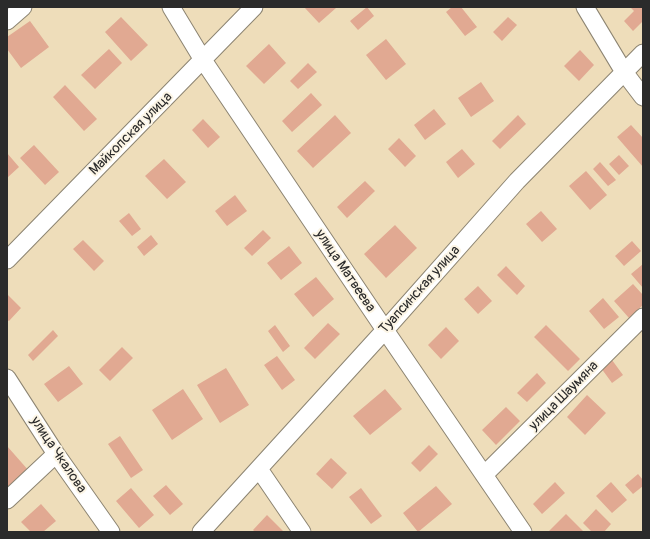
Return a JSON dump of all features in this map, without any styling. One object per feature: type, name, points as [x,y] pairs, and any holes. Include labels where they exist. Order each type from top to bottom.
[{"type":"street","points":[[7,21],[23,7]]},
{"type":"street","name":"улица Матвеева","points":[[171,7],[203,60],[523,532]]},
{"type":"street","name":"Майкопская улица","points":[[7,260],[254,7]]},
{"type":"street","points":[[585,7],[624,72],[643,97]]},
{"type":"street","name":"Туапсинская улица","points":[[201,532],[385,330],[517,181],[643,53]]},
{"type":"street","name":"улица Шаумяна","points":[[484,475],[643,317]]},
{"type":"street","name":"улица Чкалова","points":[[7,378],[56,454],[111,532]]},
{"type":"street","points":[[7,500],[56,454]]},
{"type":"street","points":[[259,469],[302,532]]},
{"type":"building","points":[[304,7],[335,7],[336,8],[319,23]]},
{"type":"building","points":[[367,7],[374,16],[358,30],[350,21]]},
{"type":"building","points":[[452,7],[461,7],[477,27],[465,36],[446,12]]},
{"type":"building","points":[[630,7],[643,7],[643,21],[633,31],[624,21],[634,11]]},
{"type":"building","points":[[121,17],[148,45],[131,61],[105,32]]},
{"type":"building","points":[[508,17],[517,25],[502,41],[493,32]]},
{"type":"building","points":[[30,21],[49,47],[21,68],[7,49],[7,37]]},
{"type":"building","points":[[386,39],[406,64],[386,80],[366,55]]},
{"type":"building","points":[[269,44],[286,63],[264,84],[246,66]]},
{"type":"building","points":[[109,49],[122,63],[95,89],[81,75]]},
{"type":"building","points":[[580,50],[594,65],[579,81],[564,66]]},
{"type":"building","points":[[308,63],[317,72],[298,89],[290,81]]},
{"type":"building","points":[[481,82],[494,101],[471,117],[458,98]]},
{"type":"building","points":[[65,85],[97,119],[84,131],[53,97]]},
{"type":"building","points":[[311,93],[322,105],[292,132],[282,121]]},
{"type":"building","points":[[434,109],[446,124],[425,140],[414,125]]},
{"type":"building","points":[[335,115],[351,133],[313,168],[297,151]]},
{"type":"building","points":[[518,115],[526,124],[500,149],[492,141]]},
{"type":"building","points":[[203,119],[220,137],[208,148],[192,130]]},
{"type":"building","points":[[631,125],[643,138],[643,167],[617,137]]},
{"type":"building","points":[[399,138],[416,156],[405,167],[388,149]]},
{"type":"building","points":[[34,145],[59,172],[45,185],[20,158]]},
{"type":"building","points":[[462,149],[475,164],[458,178],[446,162]]},
{"type":"building","points":[[7,153],[19,167],[7,178]]},
{"type":"building","points":[[619,155],[629,166],[619,175],[609,164]]},
{"type":"building","points":[[164,159],[186,182],[167,199],[145,176]]},
{"type":"building","points":[[600,162],[616,180],[608,186],[593,169]]},
{"type":"building","points":[[586,171],[607,195],[590,210],[569,186]]},
{"type":"building","points":[[365,181],[375,191],[347,218],[337,207]]},
{"type":"building","points":[[235,195],[247,211],[227,226],[215,211]]},
{"type":"building","points":[[541,211],[557,229],[542,242],[526,224]]},
{"type":"building","points":[[129,213],[141,229],[132,236],[119,221]]},
{"type":"building","points":[[395,225],[417,248],[386,278],[364,254]]},
{"type":"building","points":[[263,230],[271,238],[252,256],[244,248]]},
{"type":"building","points":[[151,235],[158,244],[144,256],[137,247]]},
{"type":"building","points":[[83,240],[104,261],[94,271],[73,249]]},
{"type":"building","points":[[632,241],[641,251],[624,266],[615,256]]},
{"type":"building","points":[[289,246],[302,263],[281,280],[267,263]]},
{"type":"building","points":[[643,264],[643,288],[631,274]]},
{"type":"building","points":[[506,266],[525,286],[517,295],[497,275]]},
{"type":"building","points":[[316,277],[334,299],[313,317],[294,294]]},
{"type":"building","points":[[633,284],[643,295],[643,305],[629,318],[614,301]]},
{"type":"building","points":[[478,286],[492,301],[478,314],[464,299]]},
{"type":"building","points":[[7,294],[21,308],[9,321],[7,320]]},
{"type":"building","points":[[603,298],[619,317],[604,329],[589,311]]},
{"type":"building","points":[[328,323],[340,334],[315,359],[304,348]]},
{"type":"building","points":[[275,325],[290,346],[283,352],[268,331]]},
{"type":"building","points":[[546,325],[580,359],[568,371],[534,337]]},
{"type":"building","points":[[446,327],[459,341],[441,359],[428,345]]},
{"type":"building","points":[[53,330],[58,336],[33,361],[28,355]]},
{"type":"building","points":[[122,347],[133,358],[110,381],[99,370]]},
{"type":"building","points":[[277,356],[295,380],[282,390],[264,365]]},
{"type":"building","points":[[612,360],[623,375],[612,383],[601,368]]},
{"type":"building","points":[[69,366],[83,384],[58,402],[44,384]]},
{"type":"building","points":[[226,368],[249,405],[220,423],[197,385]]},
{"type":"building","points":[[537,373],[546,383],[527,402],[517,393]]},
{"type":"building","points":[[183,389],[203,419],[172,440],[152,410]]},
{"type":"building","points":[[385,389],[402,409],[370,435],[353,416]]},
{"type":"building","points":[[587,395],[606,413],[585,435],[567,417]]},
{"type":"building","points":[[506,407],[520,421],[496,445],[482,430]]},
{"type":"building","points":[[120,436],[143,470],[131,478],[108,444]]},
{"type":"building","points":[[429,445],[438,454],[420,472],[411,463]]},
{"type":"building","points":[[7,446],[29,471],[7,490]]},
{"type":"building","points":[[331,458],[347,473],[332,489],[316,474]]},
{"type":"building","points":[[638,474],[643,480],[643,486],[633,494],[625,485]]},
{"type":"building","points":[[555,482],[565,493],[542,514],[533,504]]},
{"type":"building","points":[[611,482],[627,500],[612,513],[596,496]]},
{"type":"building","points":[[166,485],[183,504],[170,515],[153,496]]},
{"type":"building","points":[[436,486],[452,504],[418,532],[403,513]]},
{"type":"building","points":[[131,488],[154,515],[139,528],[116,501]]},
{"type":"building","points":[[361,488],[382,516],[371,524],[349,497]]},
{"type":"building","points":[[41,504],[56,521],[43,532],[31,532],[21,522]]},
{"type":"building","points":[[596,509],[611,524],[604,532],[592,532],[583,523]]},
{"type":"building","points":[[566,514],[584,532],[548,532]]},
{"type":"building","points":[[267,515],[284,532],[255,532],[253,530]]}]
